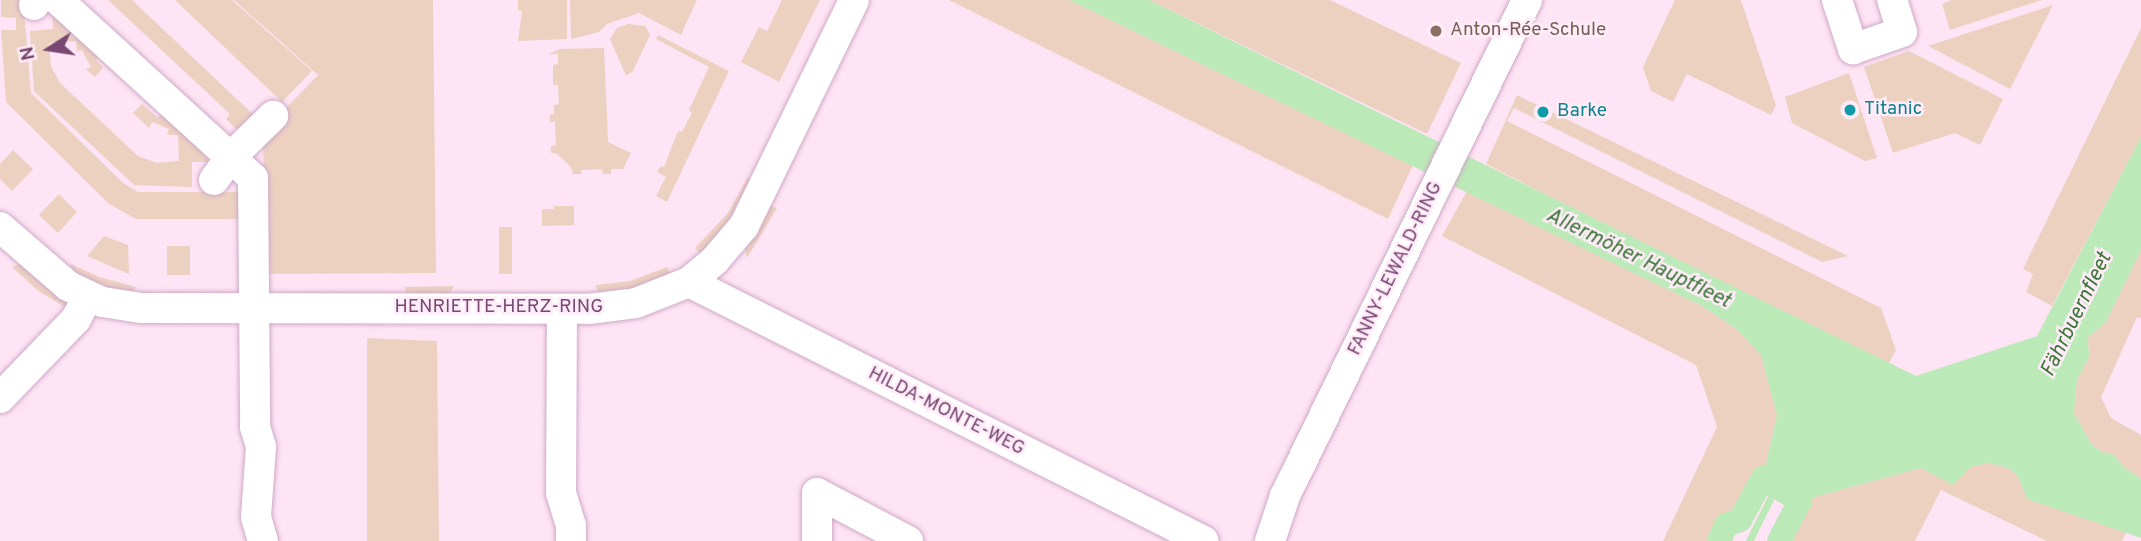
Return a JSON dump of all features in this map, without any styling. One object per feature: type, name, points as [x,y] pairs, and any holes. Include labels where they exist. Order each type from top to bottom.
[{"type":"street","name":"HENRIETTE-HERZ-RING","points":[[0,227],[52,274],[88,296],[142,308],[562,310],[636,303],[689,282],[715,260],[744,226],[854,0]]},
{"type":"street","name":"FANNY-LEWALD-RING","points":[[1270,541],[1285,496],[1527,0]]},
{"type":"street","points":[[1837,0],[1853,49],[1902,32],[1892,0]]},
{"type":"street","points":[[43,2],[222,169],[253,178],[255,427],[261,447],[256,517],[263,541]]},
{"type":"street","points":[[222,169],[273,116]]},
{"type":"street","name":"HILDA-MONTE-WEG","points":[[689,282],[1204,541]]},
{"type":"street","points":[[0,398],[76,319],[88,296]]},
{"type":"street","points":[[562,310],[561,493],[571,525],[571,541]]},
{"type":"street","points":[[817,541],[807,488],[908,541]]},
{"type":"street","points":[[817,541],[844,507]]},
{"type":"shaded area","points":[[1,0],[31,0],[24,11],[31,93],[123,183],[138,192],[244,192],[244,219],[136,219],[109,204],[6,102],[1,30],[16,30],[16,18],[1,17]]},
{"type":"shaded area","points":[[108,0],[132,0],[261,122],[246,138],[226,119],[230,114]]},
{"type":"shaded area","points":[[175,0],[232,0],[312,71],[282,102]]},
{"type":"shaded area","points":[[234,0],[433,0],[436,273],[266,274],[263,140],[285,109],[318,75]]},
{"type":"shaded area","points":[[518,0],[567,0],[567,39],[518,41],[522,11],[518,10]]},
{"type":"shaded area","points":[[570,0],[697,0],[681,35],[639,13],[607,24],[599,32],[571,39]]},
{"type":"shaded area","points":[[782,0],[820,0],[779,82],[741,62],[759,27],[767,31]]},
{"type":"shaded area","points":[[949,0],[1069,0],[1413,165],[1388,219]]},
{"type":"shaded area","points":[[1149,0],[1330,0],[1461,63],[1427,134]]},
{"type":"shaded area","points":[[1675,0],[1741,0],[1776,105],[1771,115],[1687,74],[1673,102],[1651,91],[1643,67]]},
{"type":"shaded area","points":[[1952,0],[2042,0],[1950,30],[1942,4]]},
{"type":"shaded area","points":[[2053,5],[2010,89],[1928,46]]},
{"type":"shaded area","points":[[52,10],[104,51],[96,60],[103,68],[95,77],[86,69],[91,67],[82,50],[77,52],[76,41],[49,43],[51,66],[60,83],[138,156],[157,163],[179,161],[178,135],[167,135],[169,129],[152,122],[149,128],[133,113],[142,104],[158,118],[166,109],[207,146],[208,162],[192,162],[192,187],[134,185],[34,91],[30,31],[53,29]]},
{"type":"shaded area","points":[[628,24],[645,26],[650,35],[633,71],[626,76],[610,39],[617,28]]},
{"type":"shaded area","points":[[2141,28],[2141,137],[2052,306],[2026,292],[2033,274],[2023,269]]},
{"type":"shaded area","points":[[658,35],[729,71],[667,202],[656,196],[666,177],[657,172],[661,166],[664,167],[678,131],[682,132],[692,113],[689,110],[709,67],[656,39]]},
{"type":"shaded area","points":[[604,48],[608,142],[631,153],[623,169],[611,169],[611,174],[603,174],[602,169],[581,170],[581,174],[573,174],[571,167],[556,153],[551,153],[551,146],[556,145],[555,122],[550,122],[550,115],[554,114],[554,105],[559,104],[558,85],[553,85],[553,65],[558,64],[558,54],[549,54],[560,49]]},
{"type":"shaded area","points":[[1909,51],[2003,99],[1980,145],[1955,133],[1893,153],[1864,67]]},
{"type":"shaded area","points":[[1849,73],[1877,158],[1865,161],[1792,123],[1785,97]]},
{"type":"shaded area","points":[[1517,95],[1848,256],[1822,262],[1514,108],[1507,121],[1881,308],[1896,350],[1889,363],[1715,280],[1486,164]]},
{"type":"shaded area","points":[[13,150],[33,169],[12,191],[0,179],[0,164]]},
{"type":"shaded area","points":[[748,177],[753,182],[740,205],[725,228],[700,254],[695,248],[728,213]]},
{"type":"shaded area","points":[[1467,191],[1702,306],[1735,328],[1761,355],[1777,415],[1763,478],[1740,520],[1726,525],[1719,541],[1663,541],[1717,427],[1696,365],[1442,236]]},
{"type":"shaded area","points":[[59,194],[77,212],[58,233],[39,215]]},
{"type":"shaded area","points":[[770,205],[777,208],[747,258],[745,250]]},
{"type":"shaded area","points":[[554,206],[574,206],[574,225],[542,226],[542,209],[554,209]]},
{"type":"shaded area","points":[[499,227],[512,227],[512,274],[499,274]]},
{"type":"shaded area","points":[[104,236],[128,245],[129,274],[87,256]]},
{"type":"shaded area","points":[[167,246],[190,246],[190,275],[167,275]]},
{"type":"shaded area","points":[[2141,250],[2141,318],[2137,317],[2101,397],[2111,418],[2141,435],[2141,479],[2125,468],[2113,454],[2102,452],[2092,445],[2074,413],[2077,380],[2089,357],[2088,338],[2106,322]]},
{"type":"shaded area","points":[[21,263],[67,298],[70,310],[37,290],[12,267]]},
{"type":"shaded area","points":[[71,264],[99,277],[136,287],[131,293],[101,285],[72,270]]},
{"type":"shaded area","points":[[667,267],[671,275],[632,289],[602,294],[597,290],[596,285],[630,281]]},
{"type":"shaded area","points":[[454,286],[449,295],[406,295],[405,287]]},
{"type":"shaded area","points":[[367,338],[437,341],[439,541],[367,541]]},
{"type":"shaded area","points":[[1989,463],[2009,468],[2018,477],[2027,499],[2127,531],[2122,541],[2047,541],[1941,490],[1915,541],[1779,541],[1800,501],[1921,468],[1962,473],[1970,467]]},
{"type":"water","name":"Allermöher Hauptfleet","points":[[1069,0],[1149,0],[1916,376],[2037,336],[2141,137],[2141,250],[2106,322],[2088,338],[2089,357],[2077,380],[2074,413],[2092,445],[2102,452],[2113,454],[2125,468],[2141,479],[2141,538],[2027,499],[2018,477],[2009,468],[1989,463],[1970,467],[1953,485],[1921,468],[1800,501],[1763,478],[1777,415],[1761,355],[1735,328],[1702,306]]},
{"type":"waterway","points":[[1719,541],[1726,525],[1740,520],[1763,478],[1800,501],[1779,541]]},
{"type":"waterway","name":"Fährbuernfleet","points":[[1749,541],[1780,479]]},
{"type":"place","name":"Anton-Rée-Schule","points":[[1436,31]]},
{"type":"place","name":"Titanic","points":[[1850,110]]},
{"type":"place","name":"Barke","points":[[1543,112]]}]
